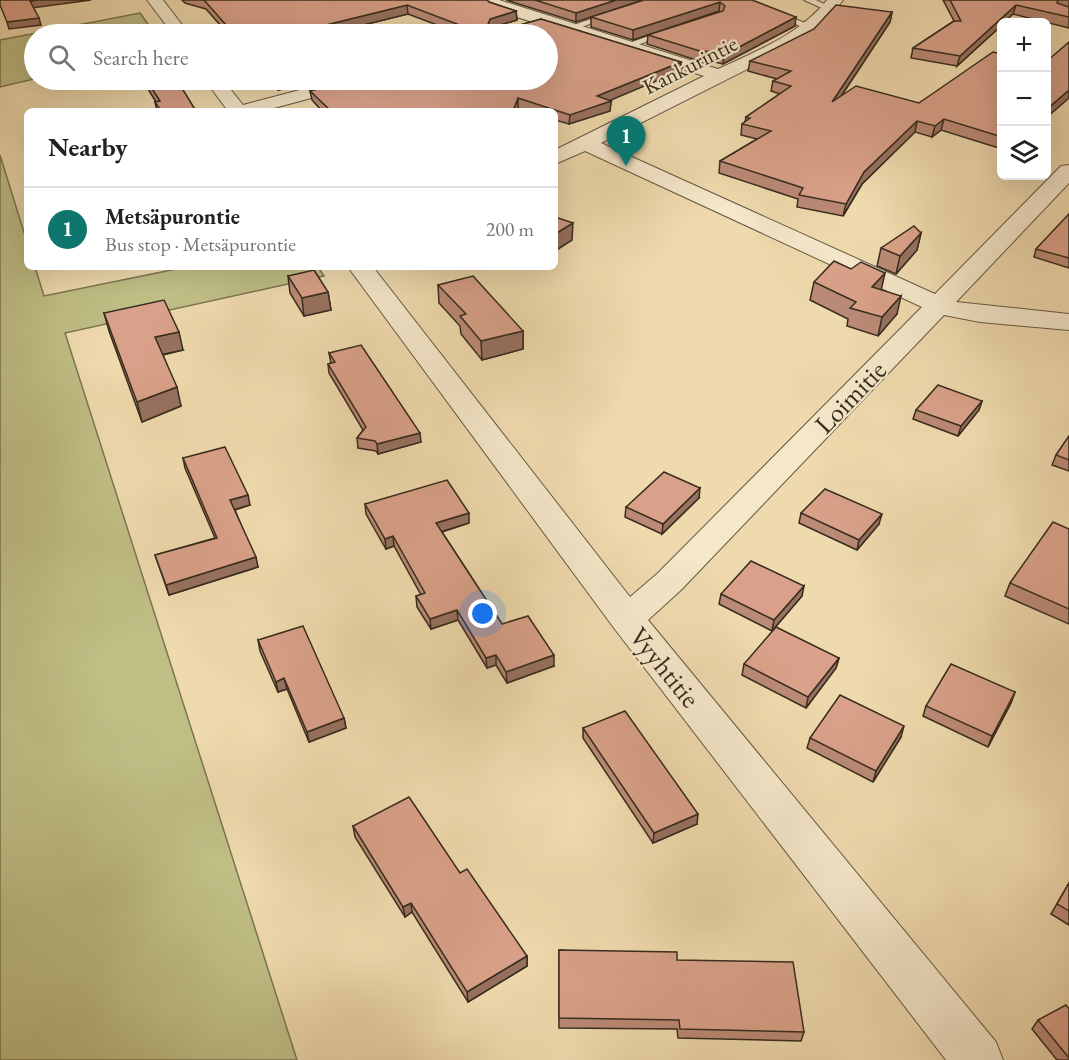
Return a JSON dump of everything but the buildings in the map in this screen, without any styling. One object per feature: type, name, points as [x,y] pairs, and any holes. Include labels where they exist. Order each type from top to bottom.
[{"type":"street","points":[[173,24],[158,4],[182,0]]},
{"type":"street","points":[[490,0],[497,6],[721,76]]},
{"type":"street","name":"Kankurintie","points":[[558,157],[813,28],[832,4]]},
{"type":"street","points":[[527,24],[543,19]]},
{"type":"street","points":[[222,90],[237,108]]},
{"type":"street","points":[[251,108],[319,90]]},
{"type":"street","points":[[585,144],[940,306],[980,314],[1069,322]]},
{"type":"street","name":"Loimitie","points":[[627,619],[669,582],[1069,171]]},
{"type":"street","name":"Vyyhtitie","points":[[362,270],[627,619],[978,1060]]},
{"type":"lane","points":[[739,0],[813,28]]},
{"type":"lane","points":[[808,0],[832,4]]},
{"type":"lane","points":[[570,28],[622,12]]},
{"type":"lane","points":[[626,46],[677,29]]},
{"type":"shaded area","points":[[140,13],[148,24],[83,24]]},
{"type":"shaded area","points":[[24,35],[24,81],[0,87],[0,40]]},
{"type":"shaded area","points":[[0,155],[24,232],[24,270],[36,270],[44,296],[171,270],[320,270],[324,276],[65,333],[297,1060],[0,1060]]},
{"type":"place","name":"Metsäpurontie","points":[[626,166]]}]
